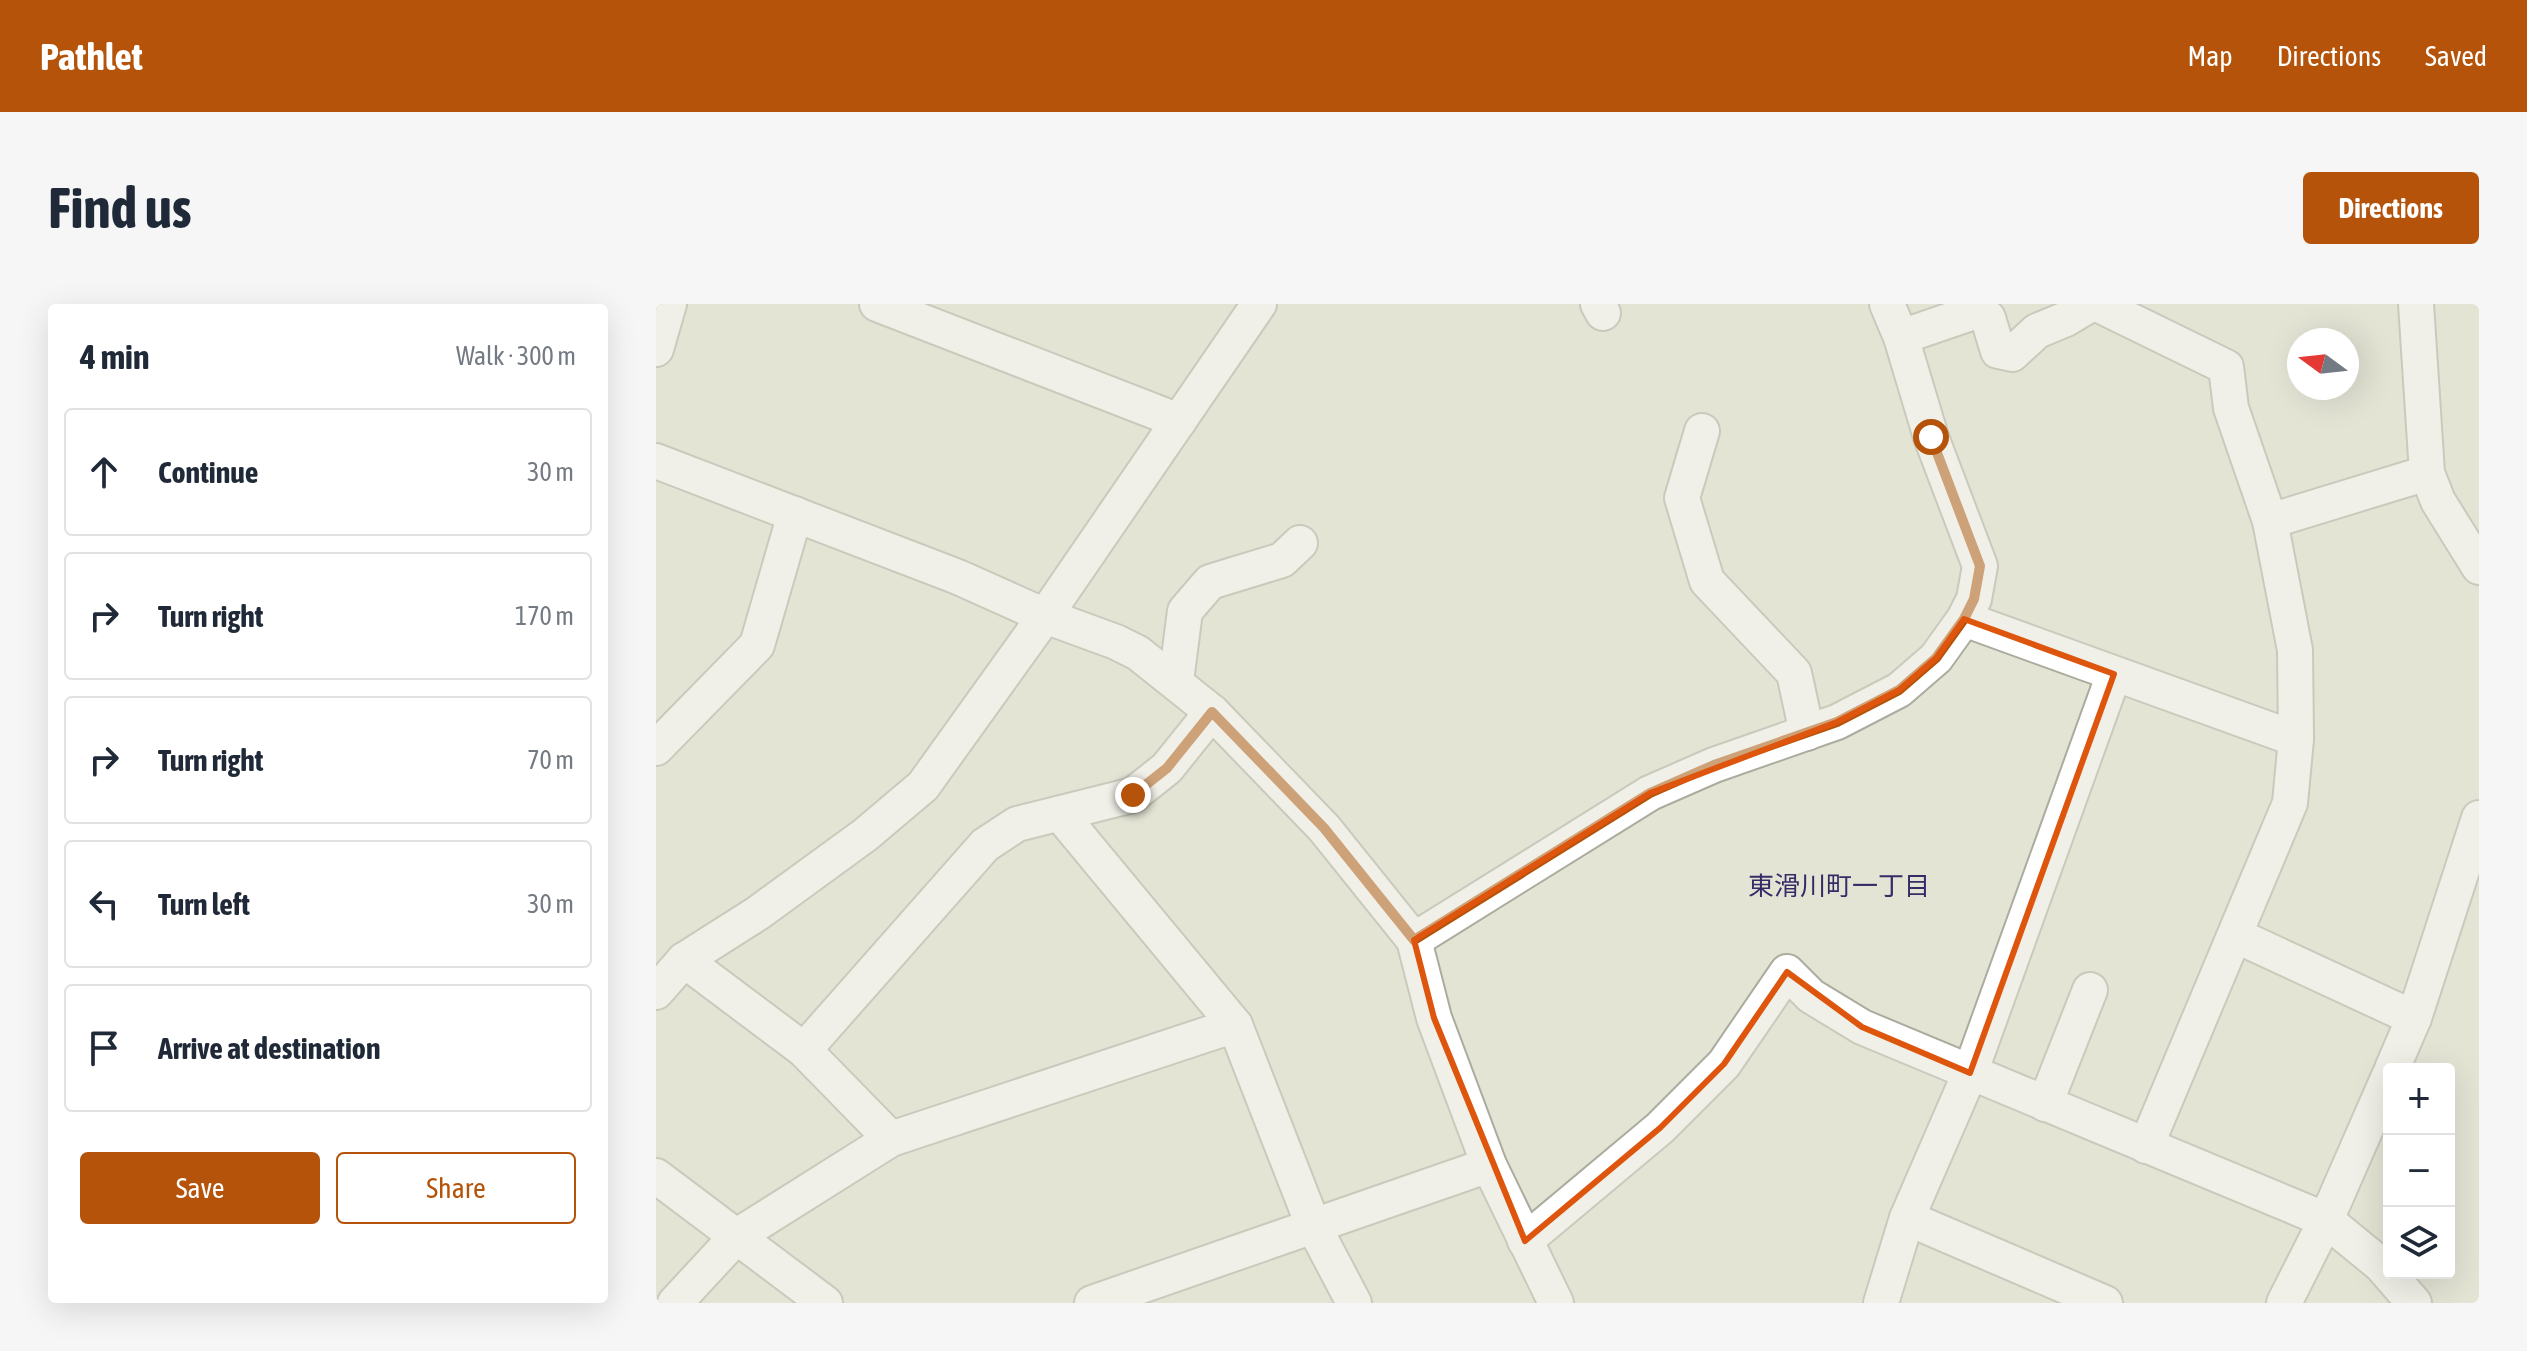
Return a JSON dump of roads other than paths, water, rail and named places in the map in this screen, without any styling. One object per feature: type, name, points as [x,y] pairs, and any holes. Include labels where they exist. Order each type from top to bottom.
[{"type":"street","points":[[656,349],[669,304]]},
{"type":"street","points":[[656,992],[684,960],[758,913],[865,835],[923,786],[1045,616],[1259,304]]},
{"type":"street","points":[[1414,940],[1650,793],[1714,765],[1837,722],[1899,690],[1936,658],[1964,619],[1974,599],[1980,566],[1931,437],[1901,337],[1887,304]]},
{"type":"street","points":[[1901,337],[1977,311],[1988,318],[1998,351],[2012,354],[2037,331],[2094,304],[2226,367],[2231,408],[2270,521],[2295,650],[2296,739],[2290,803],[2146,1146]]},
{"type":"street","points":[[2416,304],[2427,473],[2438,501],[2479,567]]},
{"type":"street","points":[[885,305],[1179,421]]},
{"type":"street","points":[[1702,431],[1682,498],[1707,581],[1794,673],[1807,733]]},
{"type":"street","points":[[656,461],[958,577],[1138,653],[1212,712],[1324,828],[1414,940],[1434,1018],[1489,1165],[1556,1303]]},
{"type":"street","points":[[2270,521],[2427,473]]},
{"type":"street","points":[[656,748],[757,645],[795,514]]},
{"type":"street","points":[[1176,681],[1185,611],[1210,582],[1282,560],[1300,543]]},
{"type":"street","points":[[1964,619],[2296,739]]},
{"type":"street","points":[[1881,1303],[1907,1218],[1970,1073],[2114,674]]},
{"type":"street","points":[[804,1050],[985,845],[1017,824],[1133,795],[1167,768],[1212,712]]},
{"type":"street","points":[[1061,815],[1235,1025],[1313,1225],[1354,1303]]},
{"type":"street","points":[[2395,1063],[2414,1018],[2479,818]]},
{"type":"street","points":[[2235,935],[2414,1018]]},
{"type":"street","points":[[684,960],[804,1050],[891,1139]]},
{"type":"street","points":[[1525,1241],[1660,1128],[1724,1064],[1787,972],[1811,996],[1862,1027],[2326,1220],[2381,1265],[2414,1303]]},
{"type":"street","points":[[2045,1104],[2090,990]]},
{"type":"street","points":[[675,1303],[737,1236],[891,1139],[1235,1025]]},
{"type":"street","points":[[2284,1303],[2326,1220],[2383,1090]]},
{"type":"street","points":[[1092,1303],[1489,1165]]},
{"type":"street","points":[[656,1176],[825,1303]]},
{"type":"street","points":[[1907,1218],[2105,1303]]},
{"type":"district","name":"東滑川町一丁目","points":[[1839,886]]}]
